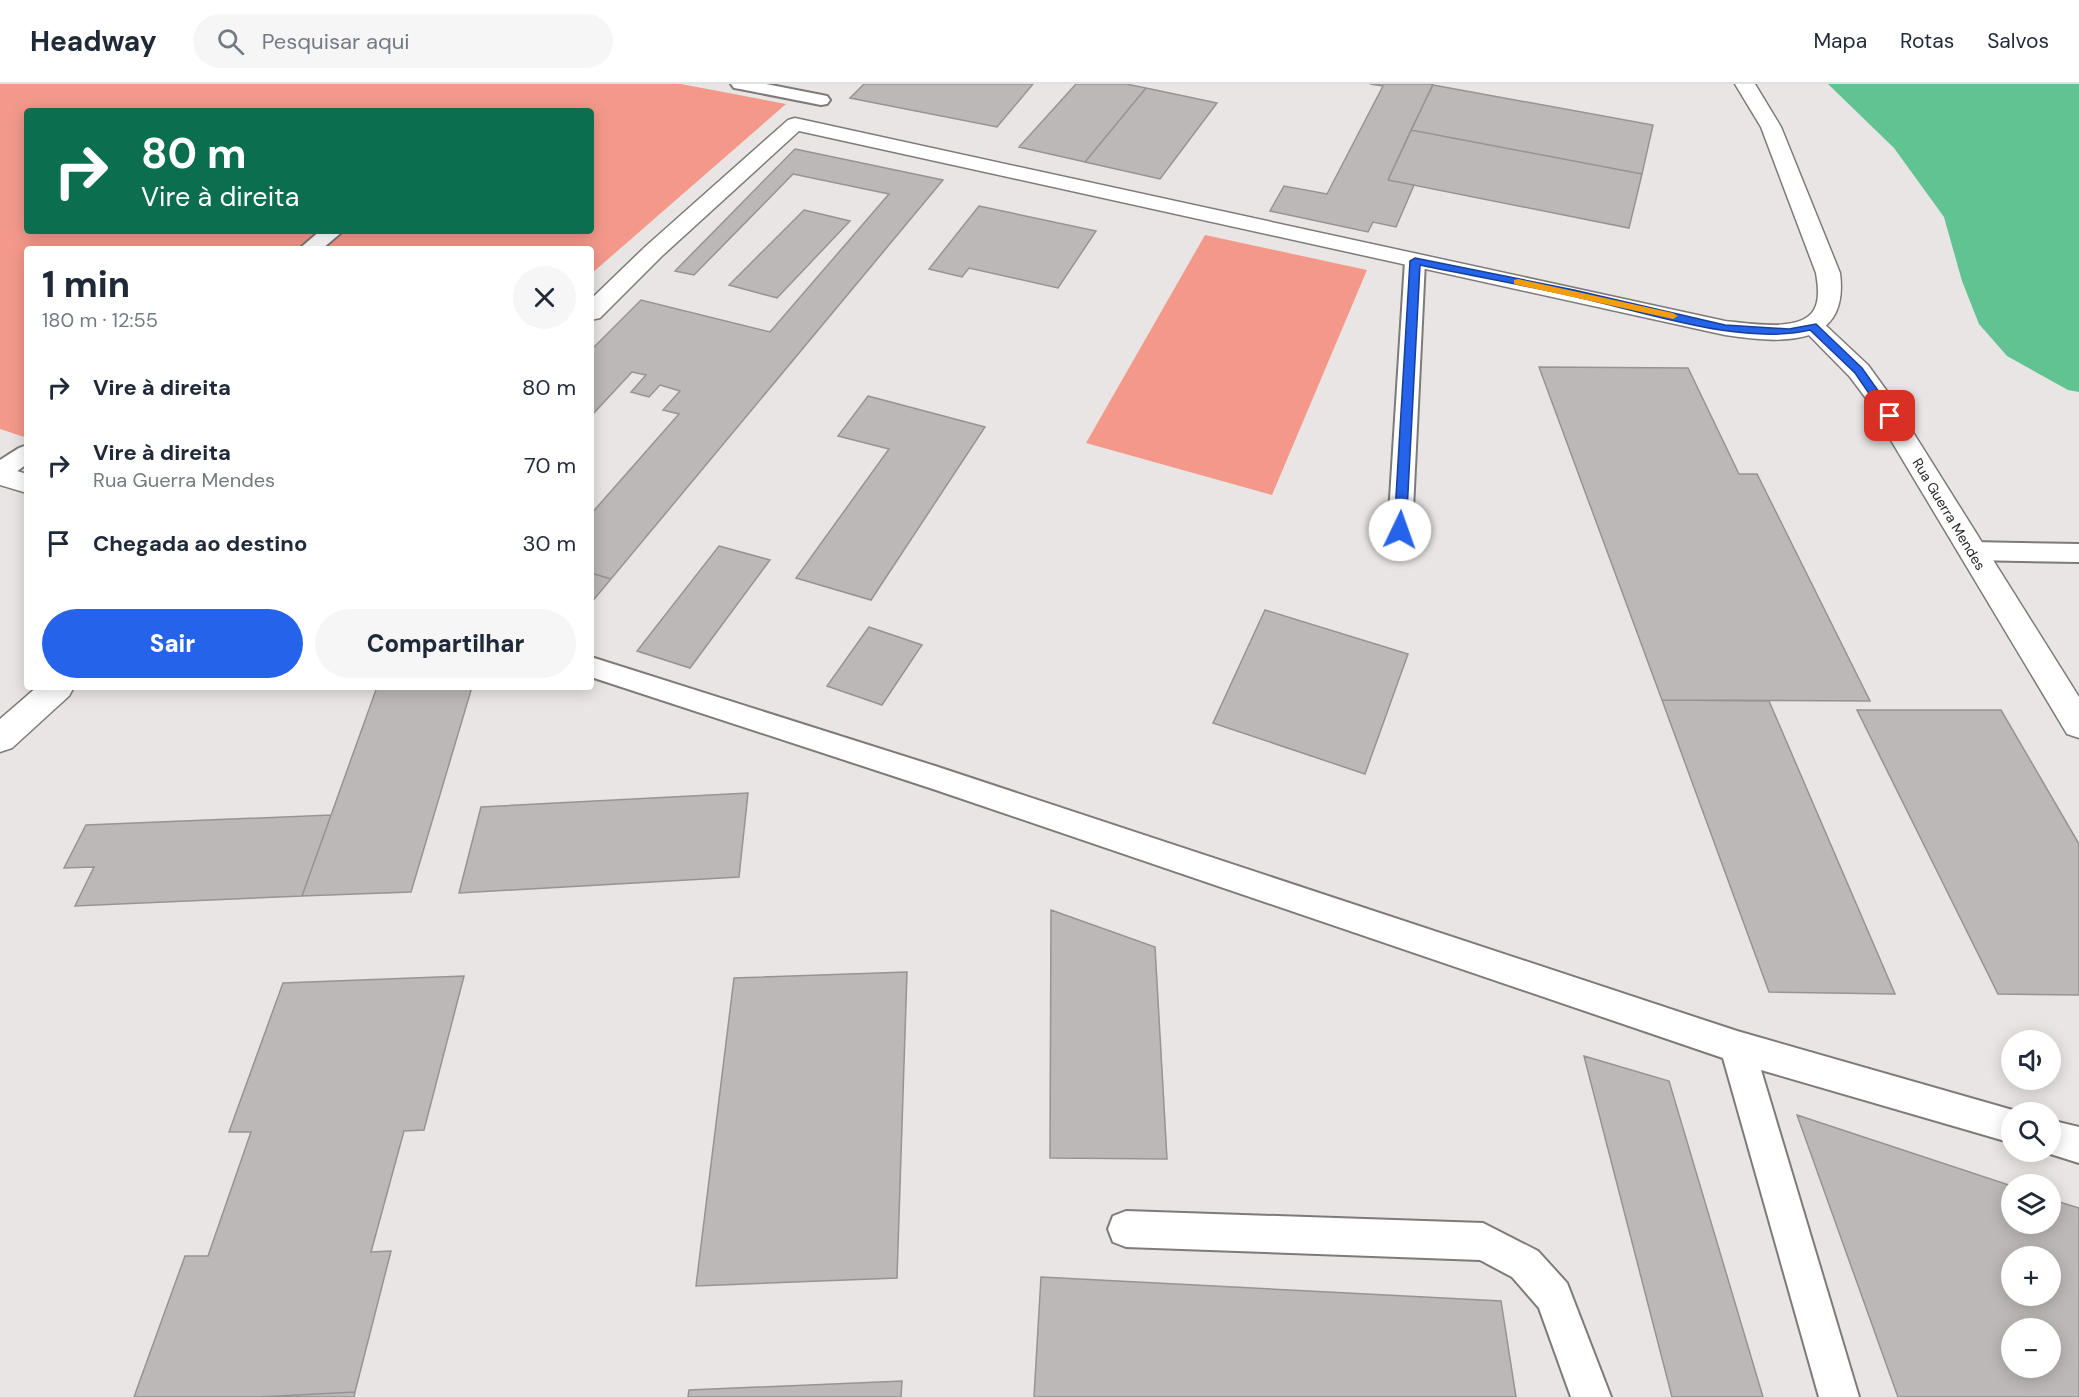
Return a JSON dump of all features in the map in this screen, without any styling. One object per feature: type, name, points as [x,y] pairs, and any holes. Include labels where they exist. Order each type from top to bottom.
[{"type":"street","points":[[594,311],[654,251],[795,124],[1415,261],[1574,293],[1725,328],[1789,332],[1812,326],[1824,313],[1830,298],[1828,273],[1775,136],[1745,84]]},
{"type":"street","name":"Rua Guerra Mendes","points":[[1812,326],[1859,370],[1876,394],[2079,724]]},
{"type":"street","points":[[0,474],[24,483]]},
{"type":"street","points":[[0,739],[55,690]]},
{"type":"lane","points":[[740,84],[820,100]]},
{"type":"lane","points":[[795,124],[836,84]]},
{"type":"lane","points":[[313,246],[329,234]]},
{"type":"lane","points":[[1400,530],[1415,261]]},
{"type":"lane","points":[[0,474],[24,455]]},
{"type":"lane","points":[[1971,551],[2079,553]]},
{"type":"lane","points":[[594,668],[935,778],[1737,1047],[2001,1122]]},
{"type":"lane","points":[[1737,1047],[1839,1397]]},
{"type":"lane","points":[[2061,1140],[2079,1145]]},
{"type":"lane","points":[[1126,1229],[1483,1242],[1525,1264],[1554,1296],[1591,1397]]},
{"type":"shaded area","points":[[0,84],[681,84],[786,104],[594,271],[594,246],[24,246],[24,437],[0,429]]},
{"type":"shaded area","points":[[1828,84],[2079,84],[2079,392],[2068,390],[2007,356],[1979,324],[1962,281],[1944,217],[1894,148]]},
{"type":"shaded area","points":[[1205,235],[1367,270],[1272,495],[1086,443]]},
{"type":"building","points":[[864,84],[1033,84],[997,127],[850,98]]},
{"type":"building","points":[[1076,84],[1126,84],[1146,88],[1085,162],[1019,147]]},
{"type":"building","points":[[1370,84],[1433,84],[1388,180],[1414,185],[1396,227],[1373,222],[1368,232],[1270,211],[1284,186],[1327,194],[1383,86]]},
{"type":"building","points":[[1433,85],[1653,125],[1642,174],[1411,130]]},
{"type":"building","points":[[1146,88],[1217,103],[1160,179],[1085,162]]},
{"type":"building","points":[[1411,130],[1642,174],[1629,228],[1388,180]]},
{"type":"building","points":[[795,149],[943,180],[611,579],[594,574],[594,511],[679,414],[663,410],[680,391],[660,385],[649,397],[631,392],[646,375],[632,372],[594,413],[594,347],[641,300],[770,332],[889,194],[793,174],[694,275],[675,271]]},
{"type":"building","points":[[979,206],[1096,231],[1058,288],[969,268],[962,277],[929,269]]},
{"type":"building","points":[[804,210],[850,221],[777,298],[729,285]]},
{"type":"building","points":[[1539,367],[1688,368],[1739,474],[1757,474],[1870,701],[1662,700]]},
{"type":"building","points":[[868,396],[985,427],[871,600],[796,578],[889,449],[838,436]]},
{"type":"building","points":[[719,546],[770,560],[690,668],[637,651]]},
{"type":"building","points":[[594,574],[611,579],[594,599]]},
{"type":"building","points":[[1265,610],[1408,654],[1365,774],[1213,723]]},
{"type":"building","points":[[869,627],[922,645],[882,705],[827,686]]},
{"type":"building","points":[[376,690],[471,690],[411,892],[302,896]]},
{"type":"building","points":[[1662,700],[1769,701],[1895,994],[1769,992]]},
{"type":"building","points":[[1857,710],[2001,710],[2079,844],[2079,995],[1998,994]]},
{"type":"building","points":[[748,793],[739,877],[459,893],[481,807]]},
{"type":"building","points":[[331,815],[302,896],[75,906],[94,867],[64,868],[86,825]]},
{"type":"building","points":[[1051,910],[1155,947],[1167,1159],[1050,1158]]},
{"type":"building","points":[[907,972],[897,1278],[696,1286],[734,978]]},
{"type":"building","points":[[464,976],[424,1130],[404,1131],[371,1252],[391,1251],[355,1392],[259,1397],[134,1397],[185,1256],[208,1256],[251,1132],[229,1132],[283,983]]},
{"type":"building","points":[[1584,1056],[1669,1081],[1763,1397],[1672,1397]]},
{"type":"building","points":[[1797,1115],[2001,1182],[2001,1234],[2061,1234],[2061,1202],[2079,1208],[2079,1397],[1898,1397]]},
{"type":"building","points":[[1041,1277],[1501,1301],[1516,1397],[1034,1397]]},
{"type":"building","points":[[902,1381],[901,1397],[688,1397],[689,1390]]},
{"type":"building","points":[[355,1392],[354,1397],[259,1397]]},
{"type":"slow traffic","points":[[1518,282],[1673,316]]},
{"type":"route","points":[[1400,530],[1415,261],[1574,293],[1725,328],[1789,332],[1812,326],[1859,370],[1890,416]]}]
